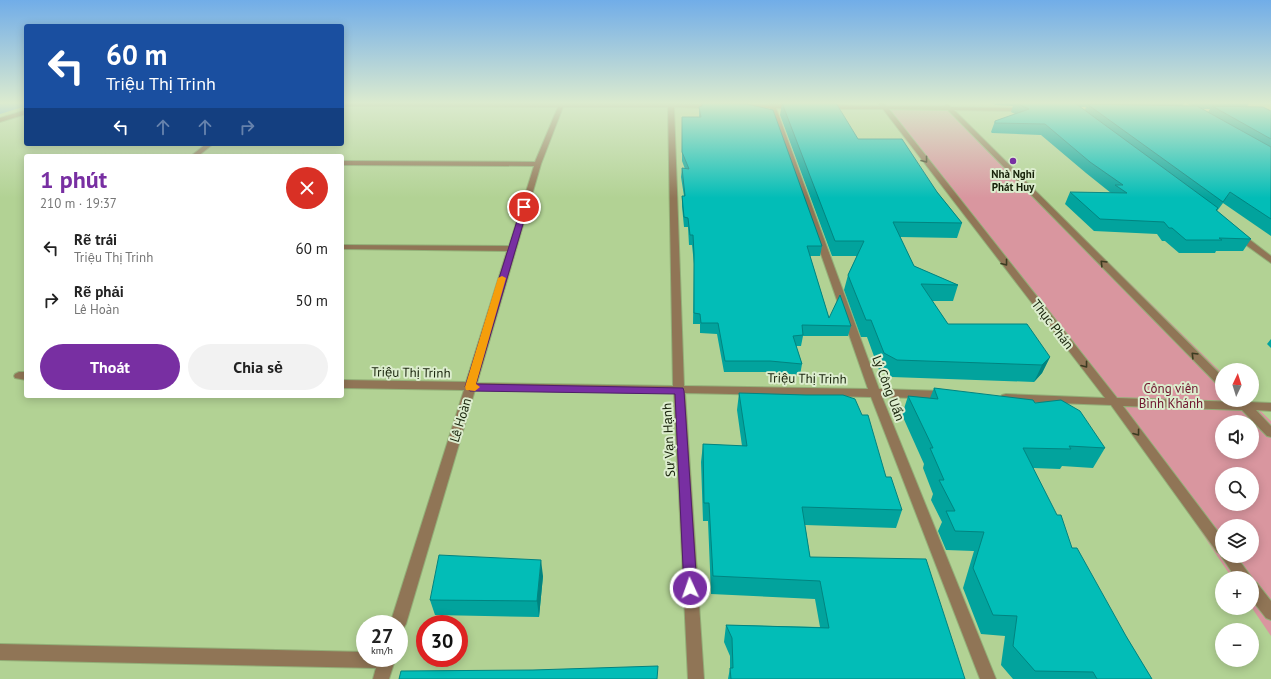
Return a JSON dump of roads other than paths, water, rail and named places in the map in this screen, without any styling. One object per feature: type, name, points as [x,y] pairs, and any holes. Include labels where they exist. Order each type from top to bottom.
[{"type":"street","name":"Lê Hoàn","points":[[401,615],[511,249],[538,164],[550,135]]},
{"type":"street","name":"Sư Vạn Hạnh","points":[[672,135],[679,391],[696,679]]},
{"type":"street","name":"Lý Công Uẩn","points":[[783,135],[875,393],[988,679]]},
{"type":"street","name":"Thục Phán","points":[[906,135],[1114,402],[1215,539]]},
{"type":"street","points":[[976,135],[1215,375]]},
{"type":"street","points":[[197,154],[207,146]]},
{"type":"street","points":[[344,163],[538,164]]},
{"type":"street","points":[[1233,231],[1271,260]]},
{"type":"street","points":[[344,247],[511,249]]},
{"type":"street","name":"Triệu Thị Trinh","points":[[344,384],[679,391],[875,393],[955,396]]},
{"type":"street","points":[[994,397],[1114,402],[1215,403]]},
{"type":"street","points":[[1259,405],[1271,407]]},
{"type":"street","points":[[1247,407],[1271,433]]},
{"type":"street","points":[[1233,563],[1240,571]]},
{"type":"street","points":[[1259,597],[1271,613]]},
{"type":"street","points":[[0,652],[356,658]]},
{"type":"street","points":[[381,679],[385,667]]},
{"type":"place","name":"Nhà Nghỉ Phát Huy","points":[[1013,161]]},
{"type":"park label","name":"Công viên Bình Khánh","points":[[1171,396]]}]
